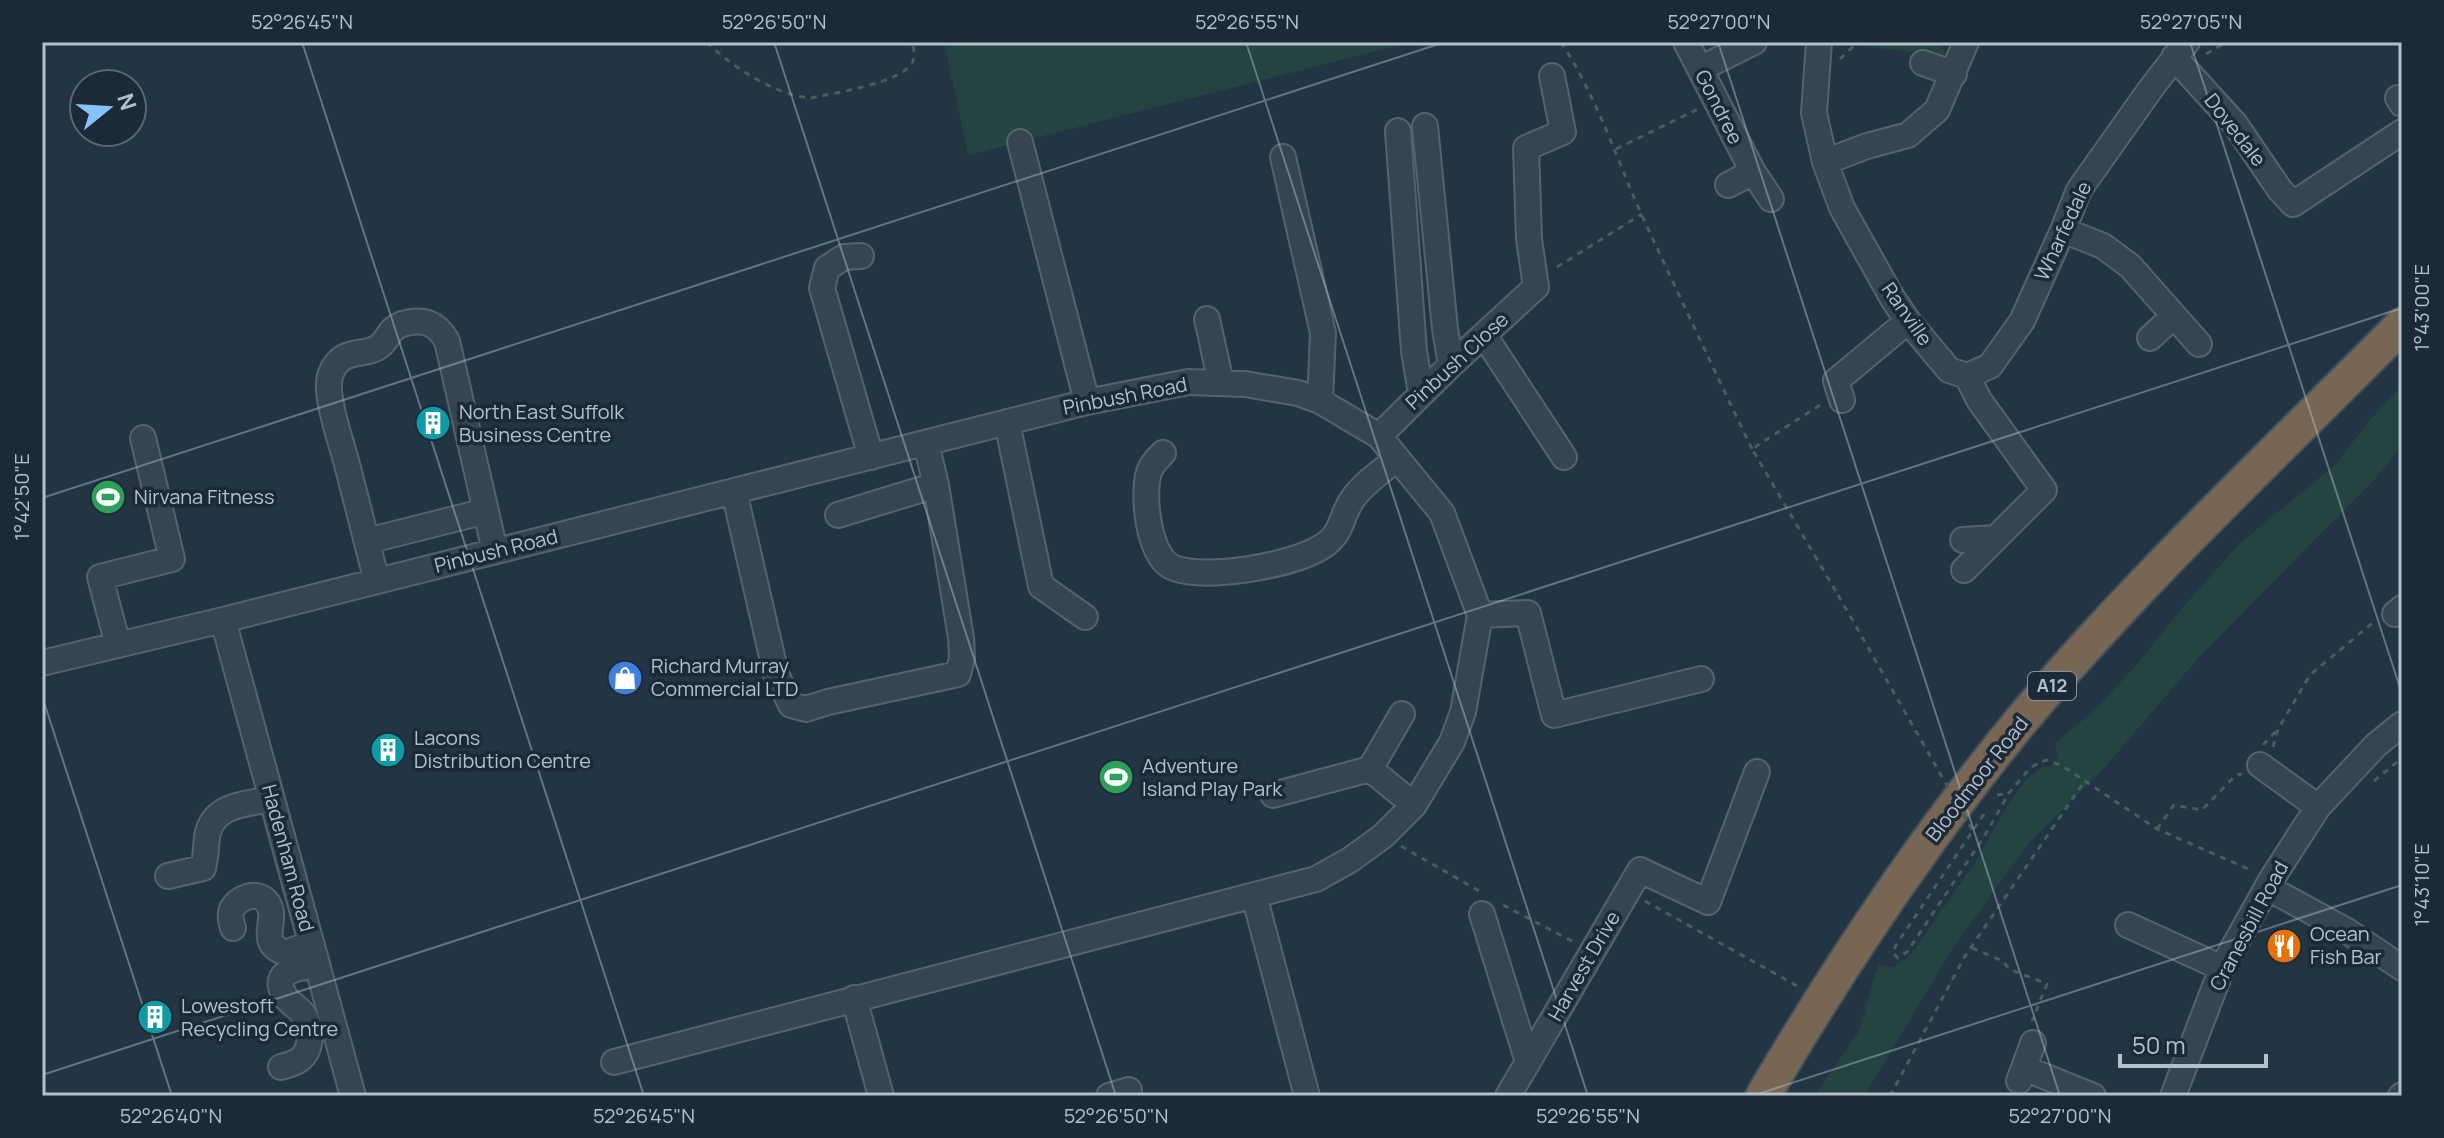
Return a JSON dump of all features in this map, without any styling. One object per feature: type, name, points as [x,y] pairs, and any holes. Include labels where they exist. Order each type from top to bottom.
[{"type":"highway","name":"Bloodmoor Road","points":[[1763,1096],[1820,998],[1878,910],[1945,818],[2059,677],[2157,571],[2402,325]]},
{"type":"street","name":"Gondree","points":[[1686,42],[1753,172],[1771,199]]},
{"type":"street","points":[[1700,69],[1754,42]]},
{"type":"street","name":"Ranville","points":[[1819,42],[1814,113],[1825,162],[1842,208],[1908,321],[1949,370],[1967,376],[1979,400],[2044,490],[1964,570]]},
{"type":"street","points":[[1825,162],[1908,135],[1937,110],[1966,42]]},
{"type":"street","name":"Dovedale","points":[[2181,50],[2280,190],[2300,212],[2402,132]]},
{"type":"street","name":"Wharfedale","points":[[1967,376],[1990,366],[2022,321],[2079,190],[2181,50]]},
{"type":"street","points":[[1923,63],[1954,74]]},
{"type":"street","points":[[1536,287],[1529,239],[1526,148],[1563,132],[1552,76]]},
{"type":"street","points":[[1425,126],[1451,365]]},
{"type":"street","points":[[1398,131],[1414,351],[1421,394]]},
{"type":"street","points":[[1020,142],[1087,402]]},
{"type":"street","points":[[1283,157],[1323,333],[1320,401]]},
{"type":"street","points":[[1728,185],[1753,172]]},
{"type":"street","points":[[2063,230],[2103,246],[2130,266],[2199,344]]},
{"type":"street","points":[[861,256],[844,257],[827,268],[822,288],[871,457]]},
{"type":"street","name":"Pinbush Close","points":[[1379,436],[1536,287]]},
{"type":"street","points":[[2150,338],[2174,316]]},
{"type":"street","points":[[1207,319],[1221,383]]},
{"type":"street","points":[[377,581],[331,407],[330,375],[345,356],[372,350],[381,345],[392,327],[408,322],[421,320],[431,323],[439,328],[447,341],[495,551]]},
{"type":"street","points":[[1833,387],[1908,321]]},
{"type":"street","points":[[1484,335],[1564,457]]},
{"type":"street","name":"Pinbush Road","points":[[42,663],[1087,402],[1188,382],[1245,384],[1298,393],[1320,401],[1379,436],[1442,513],[1480,615]]},
{"type":"street","points":[[1007,422],[1041,586],[1085,617]]},
{"type":"street","points":[[118,645],[100,577],[172,559],[143,438]]},
{"type":"street","points":[[734,491],[776,674],[791,705],[806,709],[958,674],[962,658],[961,638],[936,485],[926,443]]},
{"type":"street","points":[[1163,453],[1149,472],[1146,488],[1150,527],[1159,552],[1166,563],[1175,568],[1225,574],[1292,559],[1317,550],[1332,540],[1342,525],[1352,499],[1397,458]]},
{"type":"street","points":[[838,515],[936,485]]},
{"type":"street","points":[[367,541],[486,511]]},
{"type":"street","points":[[1963,540],[1996,538]]},
{"type":"street","points":[[614,1062],[1316,879],[1383,836],[1414,805],[1452,742],[1463,712],[1480,615],[1528,613],[1554,715],[1701,679]]},
{"type":"street","name":"Hadenham Road","points":[[223,620],[353,1096]]},
{"type":"street","points":[[1273,795],[1370,769],[1402,714]]},
{"type":"street","name":"Cranesbill Road","points":[[2173,1096],[2222,968],[2263,881],[2318,807],[2376,745],[2402,724]]},
{"type":"street","points":[[2262,762],[2318,807]]},
{"type":"street","points":[[1370,769],[1414,805]]},
{"type":"street","name":"Harvest Drive","points":[[1508,1096],[1640,870],[1708,902],[1757,772]]},
{"type":"street","points":[[168,876],[203,868],[207,834],[214,818],[225,809],[272,799]]},
{"type":"street","points":[[2263,881],[2402,968]]},
{"type":"street","points":[[1254,895],[1307,1096]]},
{"type":"street","points":[[233,928],[230,918],[232,909],[248,896],[259,896],[266,901],[273,916],[269,938],[272,945],[286,953],[314,954]]},
{"type":"street","name":"Harvest Drive","points":[[1489,907],[1528,1062]]},
{"type":"street","points":[[2128,925],[2222,968]]},
{"type":"street","points":[[281,1067],[297,1062],[303,1056],[310,1037],[302,1012],[283,993],[280,984],[291,969],[314,954]]},
{"type":"street","points":[[854,998],[881,1096]]},
{"type":"street","points":[[2033,1043],[2021,1074],[2093,1096]]},
{"type":"path","points":[[707,42],[740,69],[797,97],[811,98],[891,78],[904,71],[913,62],[912,42]]},
{"type":"path","points":[[1561,42],[1582,75],[1642,214],[1752,449],[1973,831],[1893,953],[1898,958],[1907,952],[1984,837],[2009,793],[2031,767],[2046,760],[2061,765],[2157,829],[2263,881]]},
{"type":"path","points":[[1616,149],[1716,100]]},
{"type":"path","points":[[1536,287],[1539,278],[1642,214]]},
{"type":"path","points":[[1752,449],[1833,387]]},
{"type":"path","points":[[2157,829],[2174,805],[2202,810],[2236,775],[2262,762],[2310,675],[2392,613]]},
{"type":"path","points":[[1890,1096],[1970,948],[2084,782]]},
{"type":"path","points":[[1996,795],[2009,793]]},
{"type":"path","points":[[1383,836],[1489,907],[1592,952]]},
{"type":"path","points":[[1628,892],[1820,998]]},
{"type":"path","points":[[1970,948],[2003,961],[2009,969],[2047,984],[2029,1029],[2033,1043]]},
{"type":"green space","points":[[944,42],[1412,42],[968,155]]},
{"type":"green space","points":[[1872,42],[1941,42],[1946,57],[1871,47]]},
{"type":"green space","points":[[2402,385],[2402,446],[2376,478],[2201,655],[2106,766],[2029,843],[1951,951],[1864,1096],[1814,1096],[1858,1033],[1878,965],[1893,967],[1910,956],[1974,864],[2025,781],[2042,767],[2051,767],[2057,755],[2055,743],[2096,709],[2240,543],[2334,466]]},
{"type":"place","name":"North East Suffolk Business Centre","points":[[433,423]]},
{"type":"place","name":"Nirvana Fitness","points":[[108,497]]},
{"type":"place","name":"Richard Murray Commercial LTD","points":[[625,678]]},
{"type":"place","name":"Lacons Distribution Centre","points":[[388,750]]},
{"type":"place","name":"Adventure Island Play Park","points":[[1116,777]]},
{"type":"place","name":"Ocean Fish Bar","points":[[2284,946]]},
{"type":"place","name":"Lowestoft Recycling Centre","points":[[155,1017]]}]
